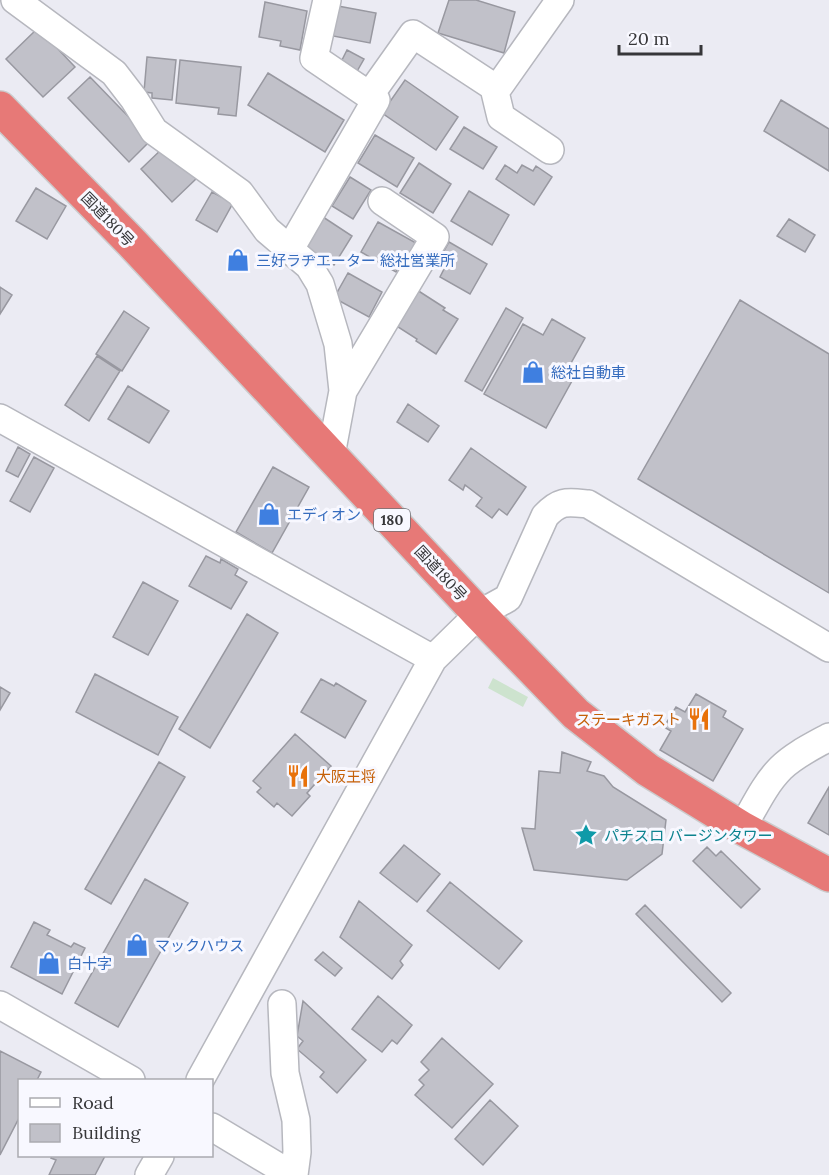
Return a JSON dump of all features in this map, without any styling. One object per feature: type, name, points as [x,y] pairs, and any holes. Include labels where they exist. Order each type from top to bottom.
[{"type":"highway","name":"国道180号","points":[[0,108],[132,243],[479,614],[576,714],[648,770],[742,828],[829,875]]},
{"type":"street","points":[[15,0],[114,73],[154,131],[240,193],[267,230],[309,266],[320,284],[338,344],[343,391],[331,455]]},
{"type":"street","points":[[290,249],[376,100],[314,58],[327,0]]},
{"type":"street","points":[[550,150],[501,117],[495,93],[560,0]]},
{"type":"street","points":[[369,96],[413,34],[497,89]]},
{"type":"street","points":[[343,391],[435,237],[382,201]]},
{"type":"street","points":[[0,418],[433,659]]},
{"type":"street","points":[[201,1079],[433,659],[479,614],[508,598],[544,516],[553,508],[565,502],[588,504],[829,648]]},
{"type":"street","points":[[742,828],[763,792],[782,767],[829,737]]},
{"type":"street","points":[[213,1128],[293,1175],[297,1152],[296,1120],[285,1073],[282,1004]]},
{"type":"street","points":[[0,1005],[129,1079]]},
{"type":"street","points":[[150,1175],[159,1157]]},
{"type":"green space","points":[[493,678],[528,697],[523,707],[488,688]]},
{"type":"building","points":[[449,0],[476,0],[515,12],[504,53],[438,33]]},
{"type":"building","points":[[265,2],[307,11],[300,50],[280,46],[281,41],[259,37]]},
{"type":"building","points":[[338,6],[376,13],[370,43],[333,36]]},
{"type":"building","points":[[38,28],[75,67],[43,97],[6,59]]},
{"type":"building","points":[[347,50],[364,59],[356,73],[340,64]]},
{"type":"building","points":[[147,57],[176,60],[172,100],[152,98],[152,93],[144,92]]},
{"type":"building","points":[[180,60],[241,67],[236,116],[218,114],[219,108],[176,103]]},
{"type":"building","points":[[268,73],[344,120],[325,152],[248,105]]},
{"type":"building","points":[[90,77],[151,140],[129,162],[68,98]]},
{"type":"building","points":[[405,80],[458,117],[436,150],[382,113]]},
{"type":"building","points":[[781,100],[829,129],[829,171],[764,131]]},
{"type":"building","points":[[464,127],[497,147],[483,169],[450,149]]},
{"type":"building","points":[[375,135],[414,158],[397,187],[358,163]]},
{"type":"building","points":[[166,145],[197,178],[172,202],[141,169]]},
{"type":"building","points":[[419,163],[451,184],[433,213],[400,193]]},
{"type":"building","points":[[505,165],[517,173],[522,165],[533,171],[536,166],[552,177],[534,205],[496,179]]},
{"type":"building","points":[[350,177],[371,190],[353,219],[332,206]]},
{"type":"building","points":[[36,188],[66,206],[47,239],[16,221]]},
{"type":"building","points":[[469,191],[509,215],[492,245],[451,221]]},
{"type":"building","points":[[212,192],[233,203],[217,232],[196,220]]},
{"type":"building","points":[[323,217],[352,236],[334,265],[305,247]]},
{"type":"building","points":[[789,219],[815,235],[805,252],[777,236]]},
{"type":"building","points":[[378,222],[416,243],[403,266],[400,264],[396,272],[361,252]]},
{"type":"building","points":[[449,242],[487,264],[470,294],[440,277],[444,269],[436,265]]},
{"type":"building","points":[[348,273],[382,292],[369,317],[334,298]]},
{"type":"building","points":[[0,287],[12,295],[0,314]]},
{"type":"building","points":[[417,290],[458,319],[436,354],[395,325]]},
{"type":"building","points":[[740,300],[829,354],[829,593],[638,479]]},
{"type":"building","points":[[506,308],[523,318],[482,391],[465,381]]},
{"type":"building","points":[[124,311],[149,328],[122,371],[96,354]]},
{"type":"building","points":[[552,319],[585,338],[570,365],[578,370],[546,428],[484,394],[523,324],[543,335]]},
{"type":"building","points":[[97,356],[120,371],[89,421],[65,405]]},
{"type":"building","points":[[128,386],[169,411],[149,443],[108,419]]},
{"type":"building","points":[[408,404],[439,426],[428,442],[397,422]]},
{"type":"building","points":[[18,447],[30,454],[18,477],[6,471]]},
{"type":"building","points":[[471,448],[526,487],[507,515],[499,509],[492,518],[476,506],[482,498],[465,485],[463,490],[449,480]]},
{"type":"building","points":[[34,457],[54,468],[30,512],[10,501]]},
{"type":"building","points":[[273,467],[309,487],[272,553],[236,532]]},
{"type":"building","points":[[206,556],[220,563],[221,559],[238,569],[235,575],[247,582],[231,609],[189,586]]},
{"type":"building","points":[[143,582],[178,601],[148,655],[113,637]]},
{"type":"building","points":[[247,614],[278,633],[210,748],[179,729]]},
{"type":"building","points":[[95,674],[178,717],[158,755],[76,712]]},
{"type":"building","points":[[321,679],[334,686],[336,683],[366,701],[345,738],[301,712]]},
{"type":"building","points":[[0,687],[10,693],[0,710]]},
{"type":"building","points":[[696,694],[726,711],[723,717],[743,729],[713,781],[660,750],[671,731],[664,727],[676,707],[685,712]]},
{"type":"building","points":[[295,734],[331,766],[307,793],[310,796],[292,816],[277,803],[274,807],[257,792],[261,788],[253,781]]},
{"type":"building","points":[[562,752],[591,762],[587,771],[604,776],[613,787],[666,820],[662,854],[627,880],[534,870],[522,828],[535,829],[539,771],[560,773]]},
{"type":"building","points":[[159,762],[185,777],[111,904],[85,889]]},
{"type":"building","points":[[829,787],[829,835],[808,823]]},
{"type":"building","points":[[404,845],[440,874],[417,902],[380,873]]},
{"type":"building","points":[[707,847],[716,856],[721,851],[760,889],[741,908],[693,861]]},
{"type":"building","points":[[145,879],[188,903],[118,1027],[75,1003]]},
{"type":"building","points":[[450,882],[522,941],[499,969],[427,911]]},
{"type":"building","points":[[359,901],[412,945],[400,961],[403,965],[392,979],[340,937]]},
{"type":"building","points":[[645,905],[731,993],[722,1002],[636,914]]},
{"type":"building","points":[[34,922],[50,930],[47,935],[71,947],[74,943],[85,948],[62,994],[11,967]]},
{"type":"building","points":[[323,952],[342,968],[335,976],[315,960]]},
{"type":"building","points":[[378,996],[412,1025],[397,1044],[392,1040],[382,1052],[352,1029]]},
{"type":"building","points":[[303,1001],[366,1060],[337,1093],[320,1077],[324,1072],[297,1049],[303,1041],[297,1036]]},
{"type":"building","points":[[442,1038],[493,1084],[452,1128],[415,1095],[424,1085],[419,1080],[429,1070],[421,1062]]},
{"type":"building","points":[[0,1051],[41,1072],[38,1079],[18,1079],[18,1120],[0,1155]]},
{"type":"building","points":[[490,1100],[518,1126],[483,1165],[455,1139]]},
{"type":"building","points":[[104,1157],[95,1175],[49,1175],[56,1160],[51,1158]]},
{"type":"place","name":"三好ラヂエーター 総社営業所","points":[[238,260]]},
{"type":"place","name":"総社自動車","points":[[533,372]]},
{"type":"place","name":"エディオン","points":[[269,514]]},
{"type":"place","name":"ステーキガスト","points":[[699,719]]},
{"type":"place","name":"大阪王将","points":[[298,776]]},
{"type":"place","name":"パチスロ バージンタワー","points":[[586,835]]},
{"type":"place","name":"マックハウス","points":[[137,945]]},
{"type":"place","name":"白十字","points":[[49,963]]}]
